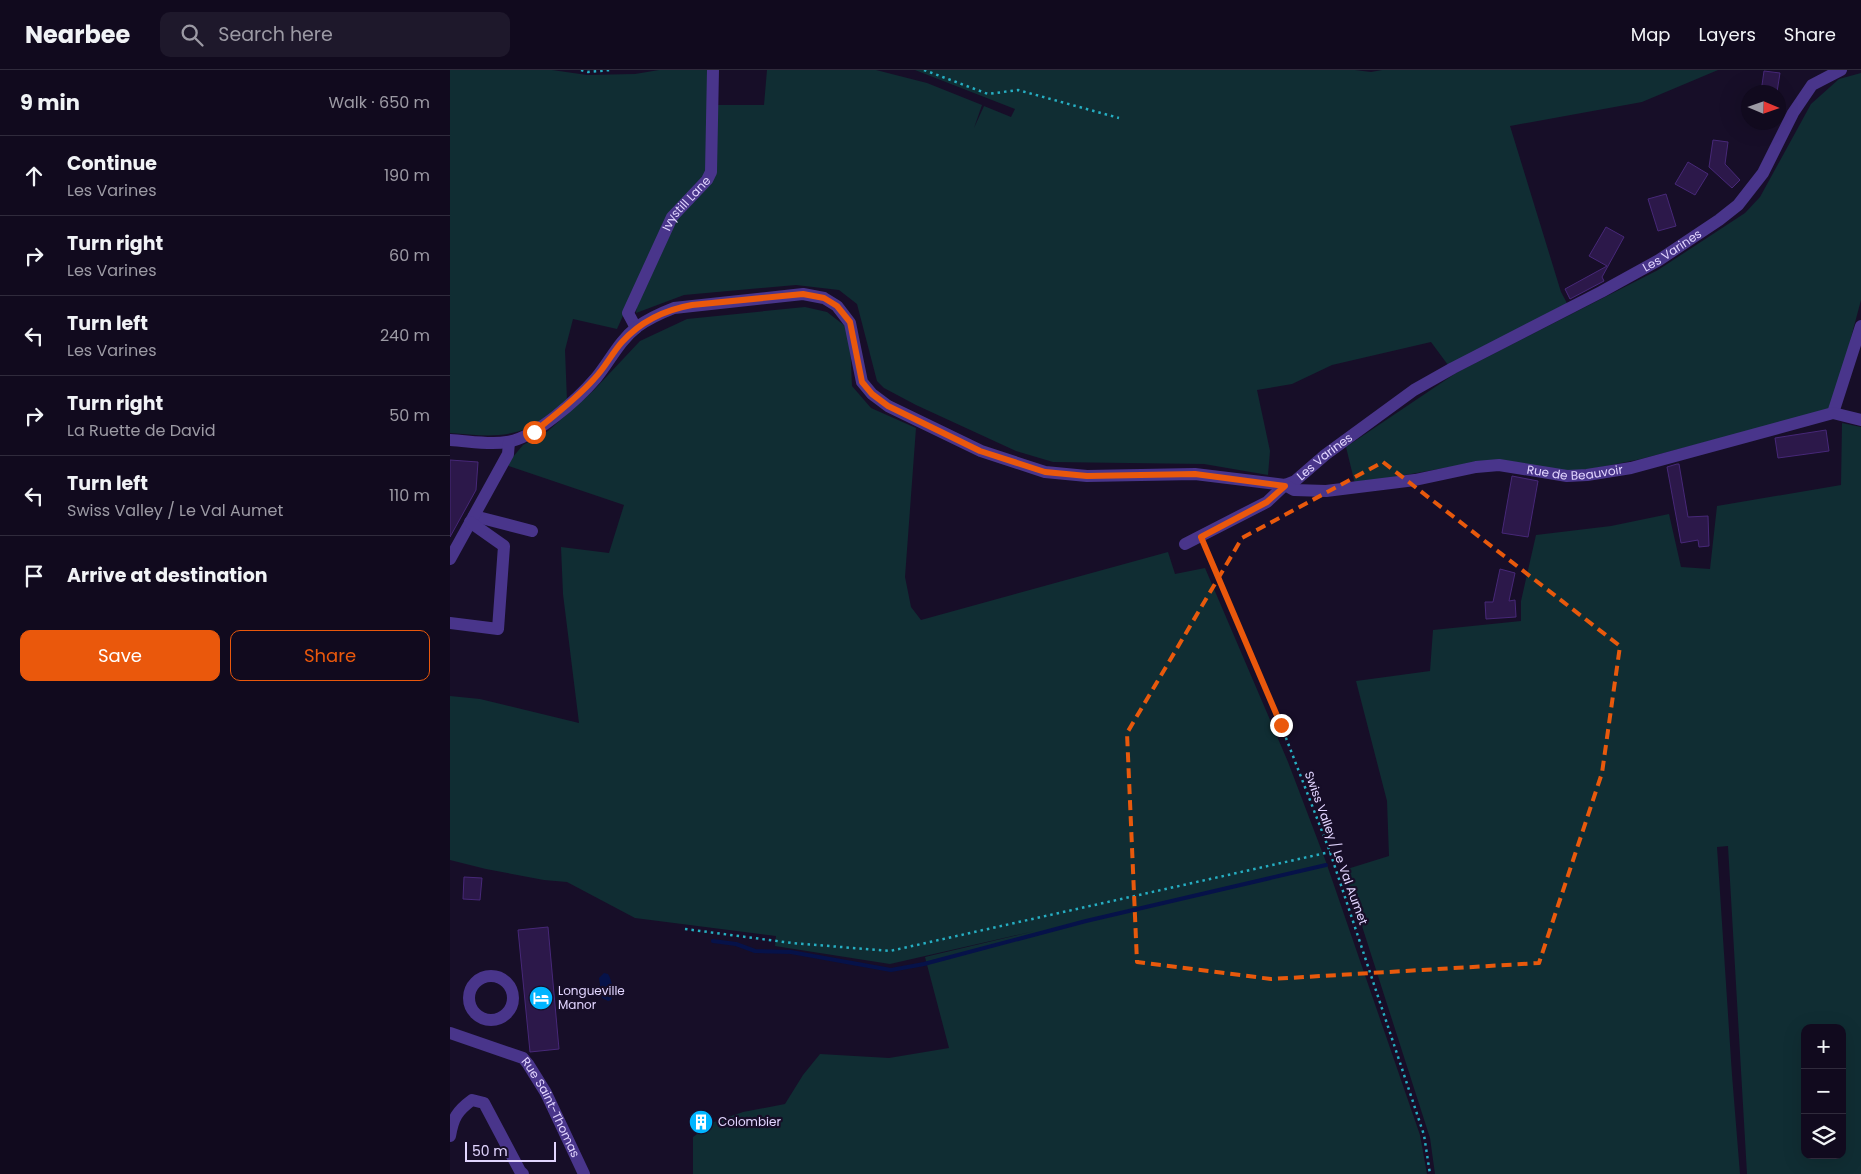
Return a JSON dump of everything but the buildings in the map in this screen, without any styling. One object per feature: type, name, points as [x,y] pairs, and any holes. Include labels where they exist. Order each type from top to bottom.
[{"type":"street","name":"Ivystill Lane","points":[[636,328],[628,313],[672,217],[707,180],[711,172],[713,70]]},
{"type":"street","name":"Les Varines","points":[[450,440],[488,443],[509,442],[534,432],[571,403],[596,377],[621,343],[636,328],[655,316],[674,308],[803,294],[824,298],[837,306],[850,322],[862,382],[872,394],[888,406],[980,451],[1045,472],[1087,476],[1195,474],[1285,486],[1295,481],[1325,455],[1414,390],[1602,292],[1659,260],[1719,220],[1738,205],[1764,174],[1794,113],[1812,85],[1841,70]]},
{"type":"street","points":[[1833,413],[1861,326]]},
{"type":"street","name":"Rue de Beauvoir","points":[[1285,486],[1294,490],[1326,491],[1357,488],[1415,480],[1476,467],[1499,465],[1567,476],[1587,475],[1631,468],[1833,413],[1861,420]]},
{"type":"street","points":[[450,559],[508,454],[509,442]]},
{"type":"street","points":[[1185,544],[1267,502],[1285,486]]},
{"type":"street","points":[[472,519],[532,531]]},
{"type":"street","points":[[450,623],[498,629],[504,546],[472,519]]},
{"type":"street","name":"Rue Saint-Thomas","points":[[450,1033],[523,1058],[546,1094],[584,1174]]},
{"type":"street","points":[[450,1136],[453,1122],[461,1108],[472,1100],[484,1103],[520,1173]]},
{"type":"path","points":[[581,70],[588,72],[611,70]]},
{"type":"path","points":[[924,70],[988,94],[1018,90],[1118,118]]},
{"type":"path","name":"Swiss Valley / Le Val Aumet","points":[[1201,537],[1281,725],[1330,852],[1424,1134],[1430,1174]]},
{"type":"path","points":[[685,929],[792,943],[890,952],[1330,852]]},
{"type":"highlighted area","points":[[1383,462],[1620,646],[1602,773],[1539,963],[1271,979],[1137,962],[1127,733],[1242,538]]},
{"type":"green space","points":[[450,70],[552,70],[587,75],[635,74],[659,70],[709,70],[706,173],[670,212],[617,329],[573,319],[565,350],[567,401],[528,428],[509,434],[470,435],[450,433]]},
{"type":"green space","points":[[767,70],[876,70],[927,83],[982,105],[974,128],[984,106],[1011,117],[1015,109],[915,70],[1355,70],[1371,72],[1382,70],[1718,70],[1642,102],[1510,126],[1561,292],[1568,305],[1448,365],[1431,342],[1332,365],[1292,384],[1257,390],[1270,451],[1268,475],[1204,464],[1053,462],[1016,451],[916,405],[884,388],[877,381],[857,304],[839,290],[796,285],[684,295],[636,313],[637,305],[676,219],[715,177],[716,105],[764,105]]},
{"type":"green space","points":[[1861,73],[1861,300],[1832,409],[1641,459],[1586,470],[1554,470],[1478,462],[1355,484],[1346,447],[1456,373],[1658,270],[1745,213],[1760,197],[1811,104],[1839,79]]},
{"type":"green space","points":[[805,307],[827,312],[845,326],[850,342],[852,386],[871,408],[916,428],[905,577],[911,607],[921,620],[1168,552],[1175,574],[1205,568],[1288,762],[1326,862],[1420,1135],[1427,1174],[693,1174],[693,1137],[714,1122],[743,1112],[785,1104],[803,1075],[820,1054],[889,1058],[949,1048],[925,957],[1035,931],[890,964],[775,946],[776,936],[635,918],[567,882],[544,880],[450,860],[450,696],[480,699],[579,723],[563,594],[561,547],[609,553],[624,505],[506,465],[523,445],[548,431],[593,391],[640,341],[687,319]]},
{"type":"green space","points":[[1842,423],[1861,427],[1861,1174],[1747,1174],[1728,846],[1717,847],[1740,1174],[1435,1174],[1430,1138],[1344,870],[1389,856],[1387,801],[1356,681],[1430,671],[1433,630],[1521,621],[1521,601],[1536,535],[1611,526],[1669,514],[1681,567],[1710,569],[1717,506],[1841,485]]},
{"type":"shaded area","points":[[604,973],[608,974],[612,987],[612,997],[608,1001],[602,998],[599,978]]},
{"type":"waterway","points":[[713,941],[736,944],[755,951],[791,952],[891,970],[924,964],[1086,921],[1326,865]]},
{"type":"place","name":"Longueville Manor","points":[[541,998]]},
{"type":"place","name":"Colombier","points":[[701,1122]]},
{"type":"route","points":[[534,432],[571,403],[596,377],[621,343],[636,328],[655,316],[674,308],[692,305],[803,294],[824,298],[837,306],[850,322],[862,382],[872,394],[888,406],[980,451],[1045,472],[1087,476],[1195,474],[1285,486],[1267,502],[1201,537],[1281,725]]}]
